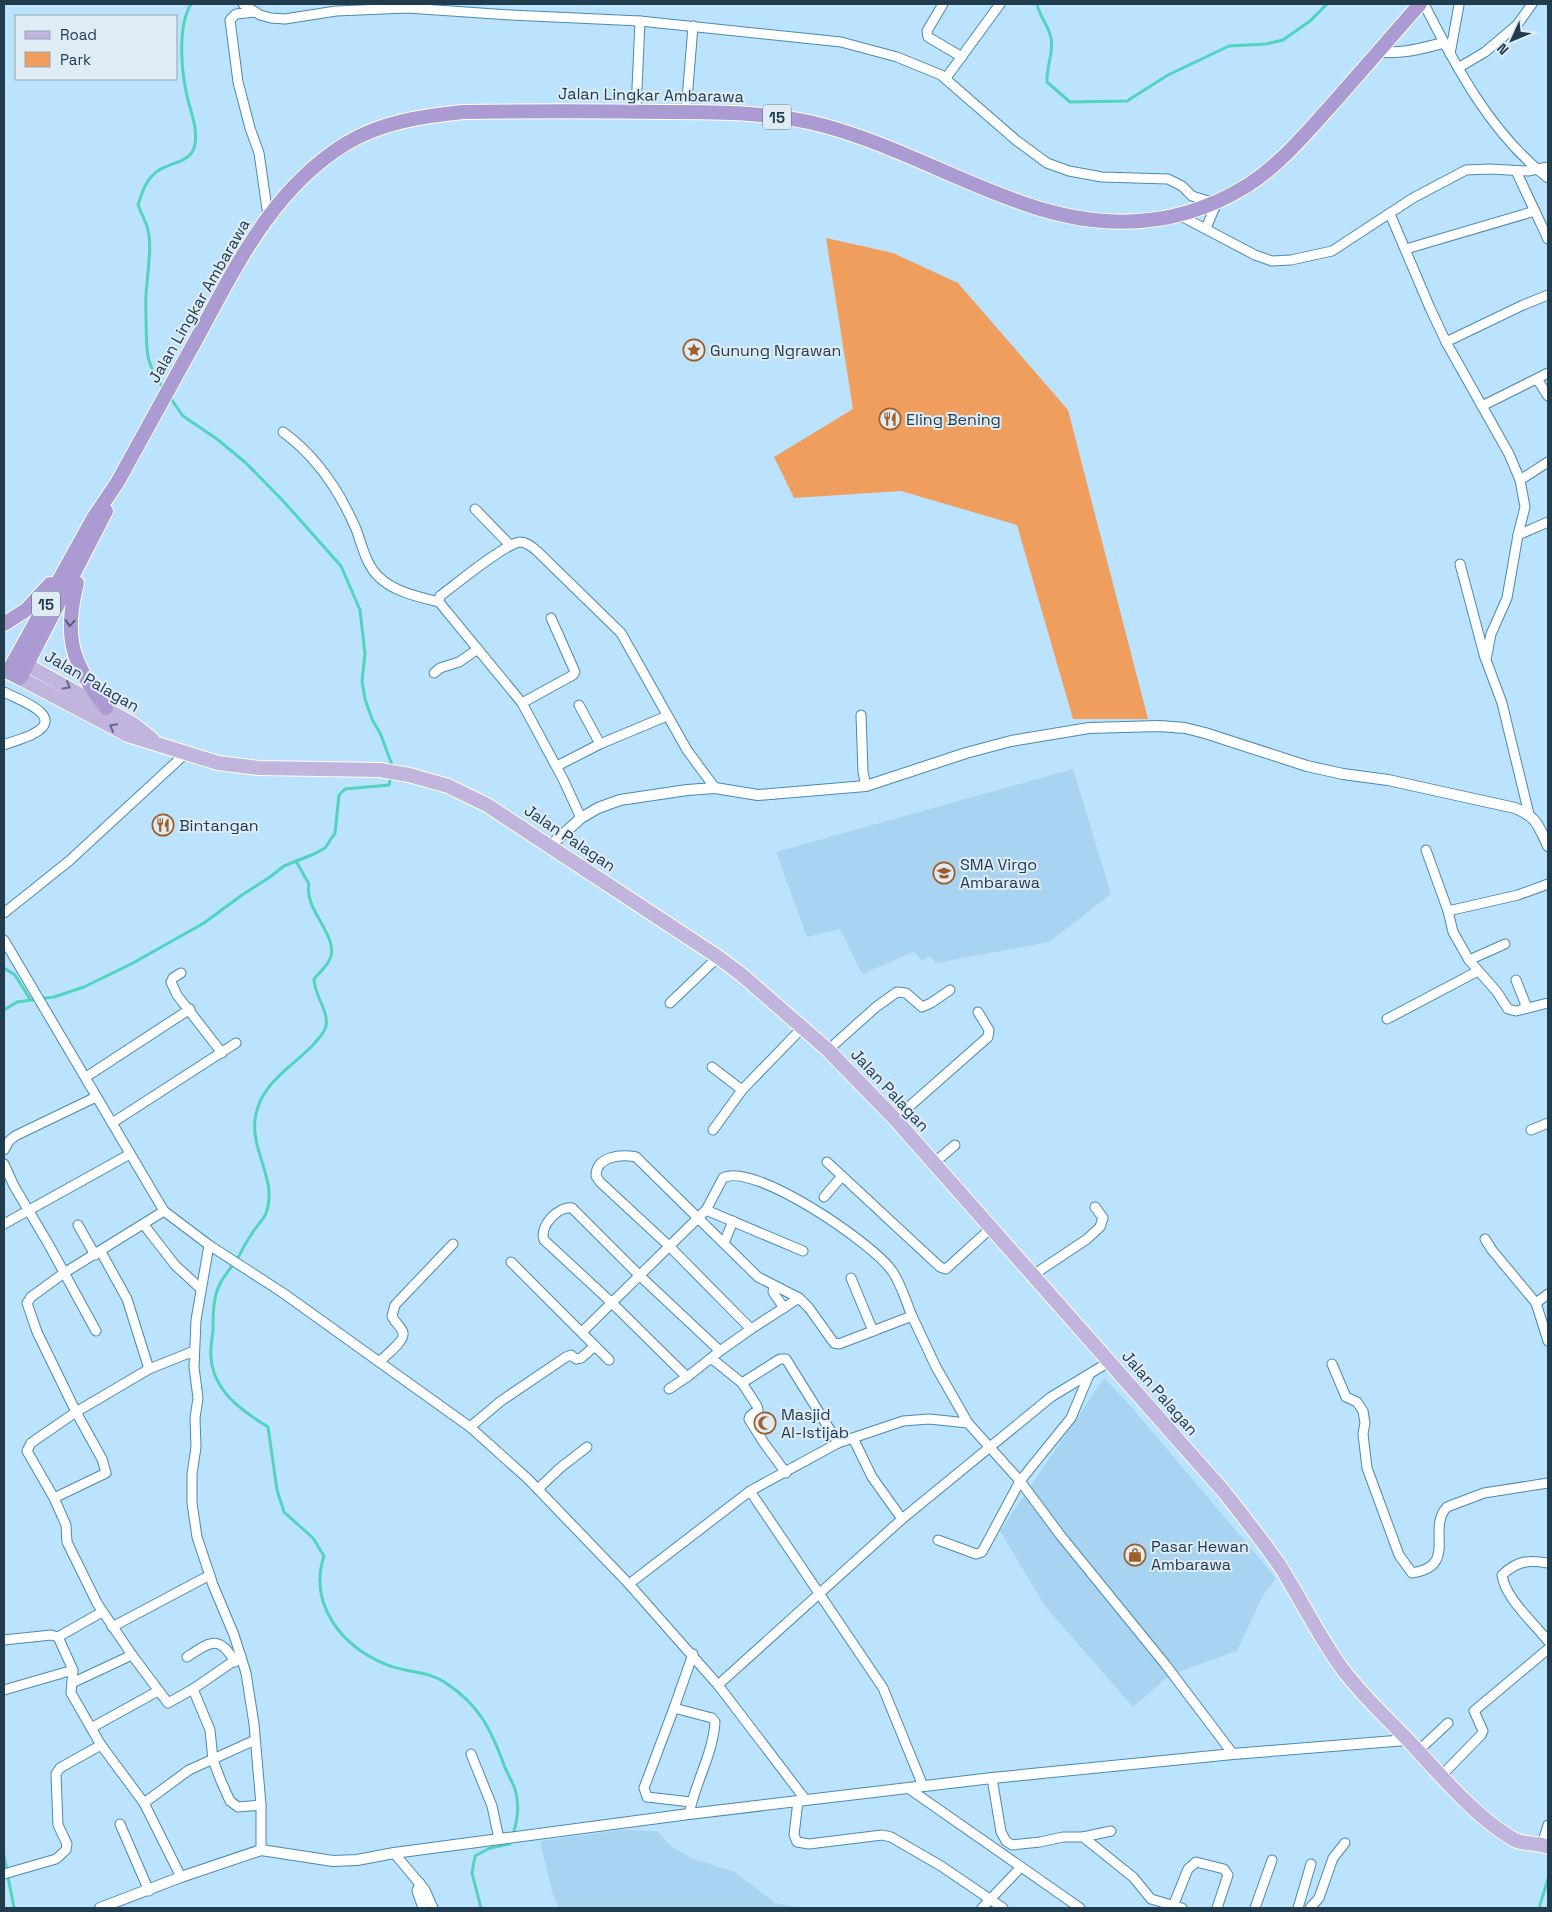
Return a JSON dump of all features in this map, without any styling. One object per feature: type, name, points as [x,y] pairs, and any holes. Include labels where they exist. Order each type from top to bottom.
[{"type":"highway","name":"Jalan Lingkar Ambarawa","points":[[11,673],[16,659],[79,554],[104,519],[118,483],[237,264],[268,216],[289,190],[318,162],[348,142],[387,125],[427,115],[463,112],[636,111],[734,113],[784,117],[823,125],[859,136],[990,192],[1071,218],[1113,223],[1147,222],[1179,215],[1216,202],[1249,184],[1277,162],[1305,135],[1378,51],[1422,4]]},
{"type":"highway","name":"15","points":[[4,624],[26,610],[79,554]]},
{"type":"highway","points":[[79,554],[69,635],[76,662],[106,708]]},
{"type":"main road","name":"Jalan Palagan","points":[[16,659],[134,724],[159,744]]},
{"type":"main road","name":"Jalan Palagan","points":[[11,673],[128,735],[184,754],[218,763],[259,768],[380,770],[409,775],[448,786],[487,805],[660,917],[718,957],[828,1050],[895,1120],[992,1228],[1249,1523],[1278,1564],[1318,1633],[1342,1668],[1364,1695],[1488,1822],[1517,1841],[1545,1846]]},
{"type":"street","points":[[243,4],[255,12],[271,18],[284,19],[336,11],[408,8],[640,21],[842,42],[896,57],[946,78],[1017,141],[1047,163],[1069,171],[1102,178],[1168,179],[1182,186],[1192,196],[1216,202],[1206,228]]},
{"type":"street","points":[[943,4],[927,31],[928,37],[962,57]]},
{"type":"street","points":[[946,78],[1000,4]]},
{"type":"street","points":[[1422,4],[1458,68],[1495,124],[1512,144],[1548,178]]},
{"type":"street","points":[[1458,68],[1485,52],[1517,26],[1532,4]]},
{"type":"street","points":[[1450,54],[1458,5]]},
{"type":"street","points":[[255,12],[236,14],[230,20],[238,82],[250,128],[260,153],[268,216]]},
{"type":"street","points":[[636,111],[640,21]]},
{"type":"street","points":[[686,112],[693,26]]},
{"type":"street","points":[[1378,51],[1391,53],[1408,51],[1443,43]]},
{"type":"street","points":[[1192,196],[1179,215],[1255,255],[1272,261],[1291,260],[1332,251],[1420,194],[1466,170],[1516,171],[1538,170],[1548,167]]},
{"type":"street","points":[[1516,171],[1548,240]]},
{"type":"street","points":[[1406,249],[1535,211]]},
{"type":"street","points":[[1390,214],[1446,342],[1509,454],[1520,480],[1525,507],[1507,598],[1491,634],[1486,660]]},
{"type":"street","points":[[1446,342],[1548,295]]},
{"type":"street","points":[[1482,406],[1548,373]]},
{"type":"street","points":[[1537,379],[1548,396]]},
{"type":"street","points":[[283,432],[305,449],[329,479],[355,527],[369,562],[378,576],[399,589],[439,602],[522,703],[557,766],[581,818]]},
{"type":"street","points":[[1520,480],[1548,462]]},
{"type":"street","points":[[475,509],[510,545]]},
{"type":"street","points":[[1518,535],[1548,522]]},
{"type":"street","points":[[439,602],[440,596],[510,545],[521,542],[529,544],[583,594],[621,633],[687,750],[715,788]]},
{"type":"street","points":[[1460,564],[1486,660],[1502,702],[1529,814],[1539,827],[1548,846]]},
{"type":"street","points":[[522,703],[575,672],[550,618]]},
{"type":"street","points":[[434,673],[440,668],[459,662],[478,649]]},
{"type":"street","points":[[4,692],[36,707],[42,712],[44,719],[43,725],[33,734],[4,745]]},
{"type":"street","points":[[579,705],[600,744]]},
{"type":"street","points":[[861,715],[863,772],[866,786]]},
{"type":"street","points":[[557,766],[600,744],[667,716]]},
{"type":"street","points":[[550,845],[581,818],[598,808],[620,800],[687,790],[715,788],[758,795],[866,786],[966,753],[1011,741],[1089,728],[1159,726],[1205,732],[1307,766],[1343,774],[1388,780],[1515,808],[1529,814]]},
{"type":"street","points":[[4,913],[70,861],[184,754]]},
{"type":"street","points":[[1426,850],[1448,911],[1453,932],[1478,972],[1497,992],[1508,1009],[1516,1011],[1548,1003]]},
{"type":"street","points":[[1448,911],[1518,895],[1548,884]]},
{"type":"street","points":[[4,940],[164,1211],[209,1245],[283,1292],[470,1427],[538,1489],[693,1654],[802,1800],[794,1840],[800,1844],[882,1835],[891,1837],[941,1866],[1003,1908]]},
{"type":"street","points":[[1469,960],[1505,944]]},
{"type":"street","points":[[670,1003],[718,957]]},
{"type":"street","points":[[1387,1019],[1478,972]]},
{"type":"street","points":[[180,973],[171,982],[177,995],[222,1052]]},
{"type":"street","points":[[1516,980],[1527,1008]]},
{"type":"street","points":[[828,1050],[876,1007],[897,992],[906,993],[922,1007],[950,990]]},
{"type":"street","points":[[86,1077],[190,1010]]},
{"type":"street","points":[[895,1120],[988,1037],[989,1030],[978,1012]]},
{"type":"street","points":[[714,1130],[742,1090],[803,1027]]},
{"type":"street","points":[[112,1122],[236,1043]]},
{"type":"street","points":[[712,1067],[742,1090]]},
{"type":"street","points":[[4,1150],[9,1141],[15,1136],[96,1097]]},
{"type":"street","points":[[1531,1130],[1548,1123]]},
{"type":"street","points":[[934,1163],[954,1145]]},
{"type":"street","points":[[4,1224],[130,1154]]},
{"type":"street","points":[[751,1329],[596,1176],[598,1166],[618,1156],[636,1157],[758,1278],[799,1298],[809,1308],[834,1343],[839,1344],[912,1316]]},
{"type":"street","points":[[827,1162],[940,1267],[946,1269],[992,1228]]},
{"type":"street","points":[[4,1164],[28,1211],[96,1331]]},
{"type":"street","points":[[582,1332],[706,1210],[723,1178],[735,1175],[762,1183],[813,1208],[876,1253],[893,1271],[936,1367],[968,1424],[1020,1482],[1060,1536],[1165,1664],[1233,1754]]},
{"type":"street","points":[[824,1197],[842,1176]]},
{"type":"street","points":[[687,1377],[550,1245],[542,1235],[544,1228],[556,1213],[566,1207],[572,1208],[639,1275],[720,1351]]},
{"type":"street","points":[[1033,1275],[1087,1239],[1100,1227],[1102,1218],[1095,1207]]},
{"type":"street","points":[[706,1210],[803,1251]]},
{"type":"street","points":[[54,1498],[106,1473],[102,1459],[76,1412],[37,1332],[27,1303],[31,1297],[64,1273],[164,1211]]},
{"type":"street","points":[[724,1243],[733,1221]]},
{"type":"street","points":[[78,1225],[127,1299],[150,1369]]},
{"type":"street","points":[[144,1225],[175,1265],[200,1289]]},
{"type":"street","points":[[1485,1239],[1536,1303],[1548,1341]]},
{"type":"street","points":[[379,1362],[404,1336],[392,1316],[395,1304],[453,1244]]},
{"type":"street","points":[[209,1245],[196,1320],[194,1368],[198,1398],[195,1418],[196,1447],[192,1474],[192,1503],[197,1537],[238,1659],[246,1672],[261,1805],[261,1850]]},
{"type":"street","points":[[511,1262],[608,1360]]},
{"type":"street","points":[[851,1278],[873,1331]]},
{"type":"street","points":[[774,1286],[773,1292],[784,1308]]},
{"type":"street","points":[[1536,1303],[1548,1294]]},
{"type":"street","points":[[669,1389],[751,1329],[799,1298]]},
{"type":"street","points":[[470,1427],[501,1401],[566,1357],[571,1355],[576,1359],[580,1359],[594,1346]]},
{"type":"street","points":[[194,1351],[150,1369],[76,1412],[31,1443],[27,1451],[54,1498],[66,1525],[67,1542],[102,1612],[169,1703],[194,1689],[238,1659]]},
{"type":"street","points":[[711,1358],[742,1383],[758,1408],[750,1416],[750,1419],[764,1443],[786,1472]]},
{"type":"street","points":[[742,1383],[780,1359],[786,1359],[838,1444]]},
{"type":"street","points":[[718,1685],[902,1519],[1051,1397],[1109,1362]]},
{"type":"street","points":[[1332,1364],[1346,1397],[1357,1402],[1362,1411],[1364,1423],[1362,1434],[1367,1468],[1399,1555],[1412,1573],[1431,1567],[1438,1558],[1440,1520],[1442,1512],[1447,1507],[1484,1493],[1548,1483]]},
{"type":"street","points":[[938,1540],[976,1554],[982,1552],[1020,1482],[1071,1418],[1089,1375]]},
{"type":"street","points":[[629,1584],[750,1491],[838,1444],[903,1421],[928,1419],[968,1424]]},
{"type":"street","points":[[854,1438],[872,1477],[902,1519]]},
{"type":"street","points":[[538,1489],[565,1463],[587,1447]]},
{"type":"street","points":[[750,1491],[883,1688],[923,1786]]},
{"type":"street","points":[[1548,1563],[1529,1560],[1502,1574],[1503,1582],[1508,1592],[1548,1641]]},
{"type":"street","points":[[112,1627],[210,1575]]},
{"type":"street","points":[[4,1640],[51,1635],[58,1637],[102,1612]]},
{"type":"street","points":[[58,1637],[72,1670],[71,1694],[101,1745],[144,1803],[181,1877]]},
{"type":"street","points":[[186,1657],[215,1642],[221,1643],[238,1659]]},
{"type":"street","points":[[1441,1776],[1481,1735],[1483,1731],[1474,1714],[1477,1708],[1548,1649]]},
{"type":"street","points":[[691,1802],[647,1797],[644,1793],[644,1788],[693,1654]]},
{"type":"street","points":[[72,1683],[132,1655]]},
{"type":"street","points":[[4,1690],[72,1670]]},
{"type":"street","points":[[194,1689],[210,1730],[213,1760],[226,1793],[234,1806],[261,1805]]},
{"type":"street","points":[[91,1728],[158,1690]]},
{"type":"street","points":[[674,1708],[712,1718],[715,1722],[710,1749],[688,1814]]},
{"type":"street","points":[[1418,1751],[1448,1723]]},
{"type":"street","points":[[144,1803],[189,1770],[255,1740]]},
{"type":"street","points":[[100,1908],[149,1891],[181,1877],[261,1850],[333,1861],[357,1860],[394,1853],[688,1814],[992,1778],[1233,1754],[1407,1740]]},
{"type":"street","points":[[8,1874],[56,1859],[66,1850],[67,1844],[58,1825],[56,1774],[60,1768],[101,1745]]},
{"type":"street","points":[[471,1754],[492,1806],[508,1838]]},
{"type":"street","points":[[992,1778],[1001,1832],[1006,1841],[1012,1844],[1040,1842],[1063,1837],[1083,1837],[1111,1831]]},
{"type":"street","points":[[908,1788],[1080,1908]]},
{"type":"street","points":[[120,1824],[149,1891]]},
{"type":"street","points":[[1545,1846],[1548,1825]]},
{"type":"street","points":[[1083,1837],[1133,1877],[1151,1899],[1177,1907],[1188,1869],[1196,1862],[1224,1869],[1228,1875],[1217,1908]]},
{"type":"street","points":[[1310,1908],[1320,1898],[1325,1876],[1333,1858],[1345,1843]]},
{"type":"street","points":[[394,1853],[420,1883],[433,1908]]},
{"type":"street","points":[[1255,1908],[1272,1860]]},
{"type":"street","points":[[1298,1908],[1311,1864]]},
{"type":"street","points":[[982,1908],[1022,1867]]},
{"type":"street","points":[[420,1883],[417,1891],[423,1908]]},
{"type":"shaded area","name":"SMA Virgo Ambarawa","points":[[1073,769],[1111,894],[1049,942],[936,963],[929,956],[922,961],[914,952],[862,974],[840,929],[807,937],[776,852]]},
{"type":"shaded area","name":"Pasar Hewan Ambarawa","points":[[1104,1378],[1128,1403],[1276,1578],[1262,1597],[1237,1651],[1170,1675],[1133,1707],[1045,1606],[1000,1531]]},
{"type":"shaded area","points":[[621,1830],[657,1831],[672,1847],[694,1859],[735,1872],[775,1903],[800,1908],[559,1908],[553,1895],[540,1841]]},
{"type":"green space","points":[[826,238],[893,253],[958,283],[1068,410],[1148,719],[1073,719],[1017,525],[901,491],[794,498],[774,457],[853,409]]},
{"type":"waterway","points":[[164,389],[153,371],[148,356],[146,297],[150,243],[147,227],[138,205],[144,188],[151,177],[159,170],[184,159],[193,151],[195,144],[196,137],[186,91],[182,58],[182,34],[191,4]]},
{"type":"waterway","points":[[1037,4],[1048,29],[1052,44],[1047,82],[1070,102],[1127,101],[1168,75],[1229,46],[1266,44],[1283,40],[1310,21],[1327,4]]},
{"type":"waterway","points":[[169,396],[183,416],[217,439],[246,463],[285,503],[341,566],[360,610],[365,654],[362,681],[365,699],[372,719],[381,735],[392,765],[391,769]]},
{"type":"waterway","points":[[4,1010],[17,1002],[54,997],[84,987],[133,963],[204,923],[284,866],[325,848],[335,833],[339,795],[345,789],[389,785],[391,775]]},
{"type":"waterway","points":[[296,861],[309,884],[311,904],[331,943],[332,952],[329,961],[314,979],[316,991],[325,1015],[326,1026],[313,1045],[269,1087],[258,1107],[255,1132],[267,1178],[269,1201],[265,1216],[217,1291],[211,1350],[213,1369],[217,1380],[230,1399],[268,1427],[277,1490],[284,1512],[313,1538],[324,1556],[320,1574],[321,1591],[325,1607],[332,1622],[343,1635],[369,1656],[393,1667],[439,1679],[457,1691],[475,1709],[489,1729],[515,1789],[517,1809],[513,1834]]},
{"type":"waterway","points":[[4,968],[15,975],[30,999]]},
{"type":"waterway","points":[[481,1908],[472,1873],[475,1856],[490,1848],[510,1844],[511,1840]]},
{"type":"waterway","points":[[4,1856],[14,1908]]},
{"type":"waterway","points":[[1539,1908],[1548,1879]]},
{"type":"place","name":"Gunung Ngrawan","points":[[694,350]]},
{"type":"place","name":"Eling Bening","points":[[890,419]]},
{"type":"place","name":"Bintangan","points":[[163,825]]},
{"type":"place","name":"SMA Virgo Ambarawa","points":[[944,873]]},
{"type":"place","name":"Masjid Al-Istijab","points":[[765,1423]]},
{"type":"place","name":"Pasar Hewan Ambarawa","points":[[1135,1555]]}]
